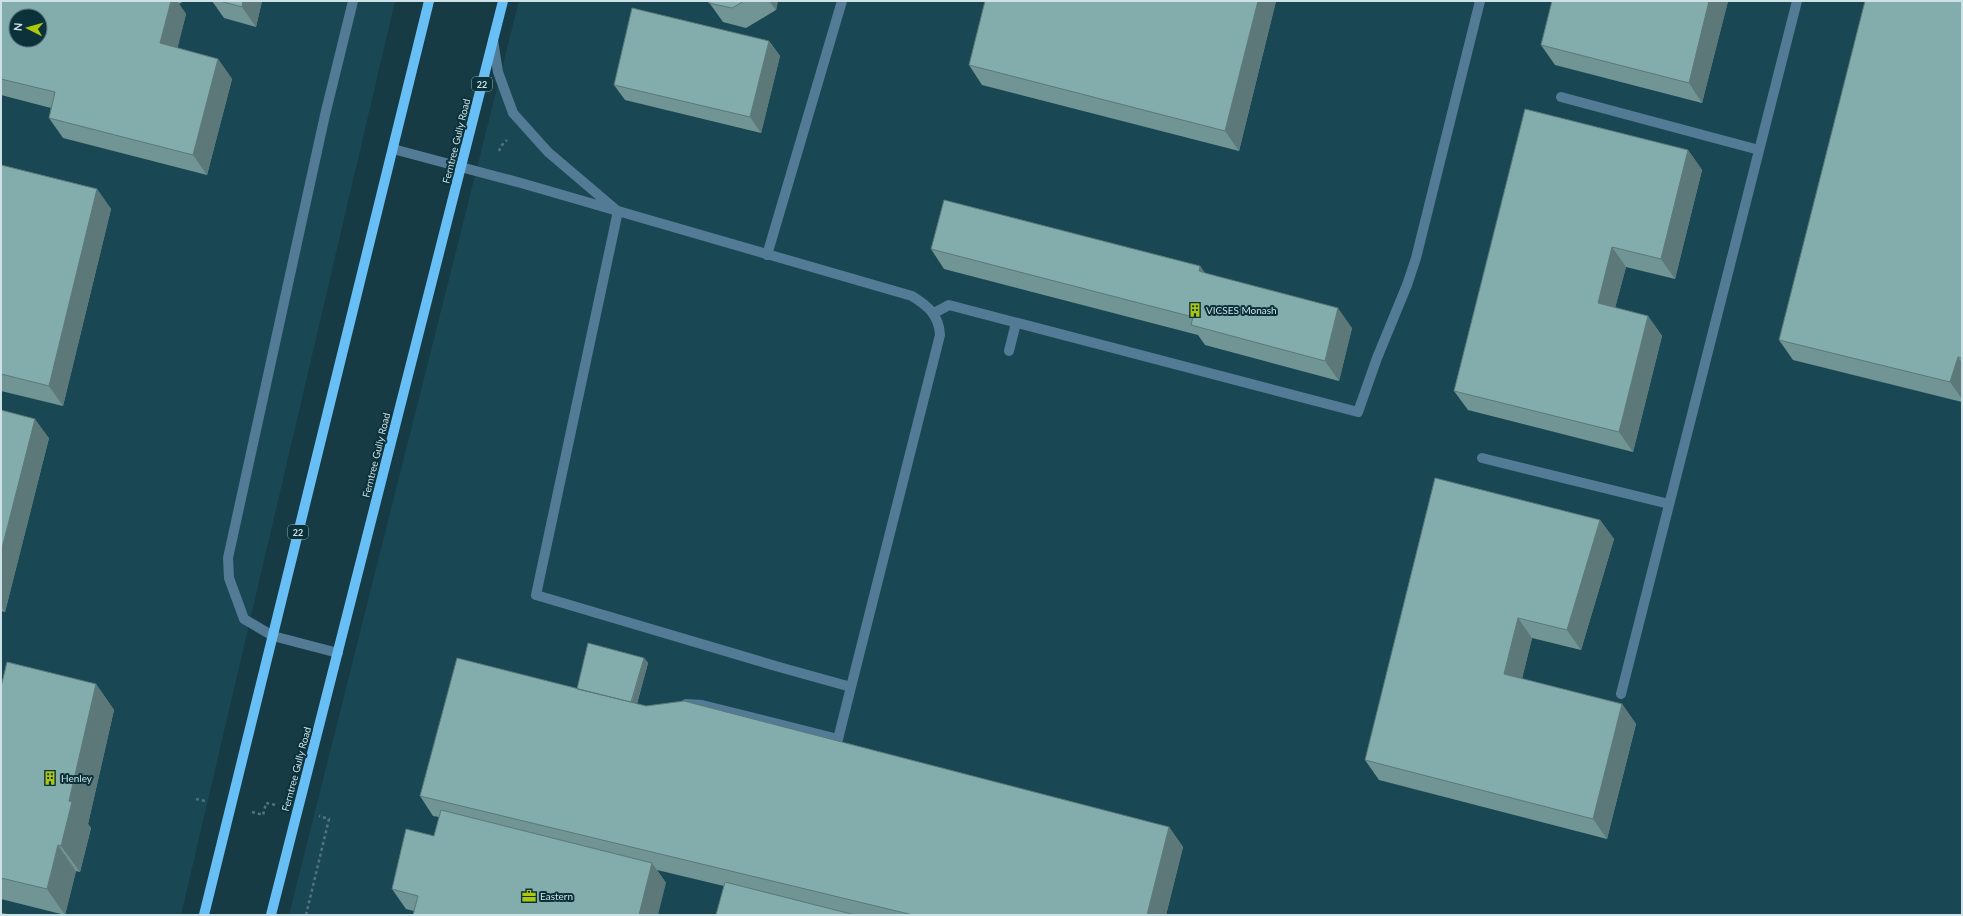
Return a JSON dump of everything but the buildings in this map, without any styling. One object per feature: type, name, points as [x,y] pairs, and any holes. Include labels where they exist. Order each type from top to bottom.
[{"type":"main road","name":"22","points":[[204,915],[429,1]]},
{"type":"main road","name":"Ferntree Gully Road","points":[[271,915],[503,1]]},
{"type":"lane","points":[[338,653],[273,636],[244,619],[229,578],[228,558],[325,115],[352,1]]},
{"type":"lane","points":[[767,255],[842,1]]},
{"type":"lane","points":[[934,313],[949,305],[1358,412],[1383,344],[1407,286],[1416,258],[1480,1]]},
{"type":"lane","points":[[1621,694],[1797,1]]},
{"type":"lane","points":[[493,40],[498,72],[513,113],[548,152],[618,211]]},
{"type":"lane","points":[[1561,97],[1759,150]]},
{"type":"lane","points":[[393,149],[618,211],[912,296],[925,304],[934,313],[940,324],[940,335],[838,739],[702,705],[673,705]]},
{"type":"lane","points":[[618,211],[536,595],[851,687]]},
{"type":"lane","points":[[1009,351],[1016,323]]},
{"type":"lane","points":[[1482,458],[1670,504]]},
{"type":"path","points":[[499,151],[501,146],[509,138]]},
{"type":"path","points":[[196,799],[205,801]]},
{"type":"path","points":[[252,812],[263,815],[266,803],[276,806]]},
{"type":"path","points":[[306,915],[329,819],[319,816]]},
{"type":"shaded area","points":[[1,1],[395,1],[181,915],[1,915]]},
{"type":"shaded area","points":[[519,1],[1962,1],[1962,915],[289,915]]},
{"type":"place","name":"VICSES Monash","points":[[1195,310]]},
{"type":"place","name":"Henley","points":[[50,778]]},
{"type":"place","name":"Eastern","points":[[529,896]]}]
